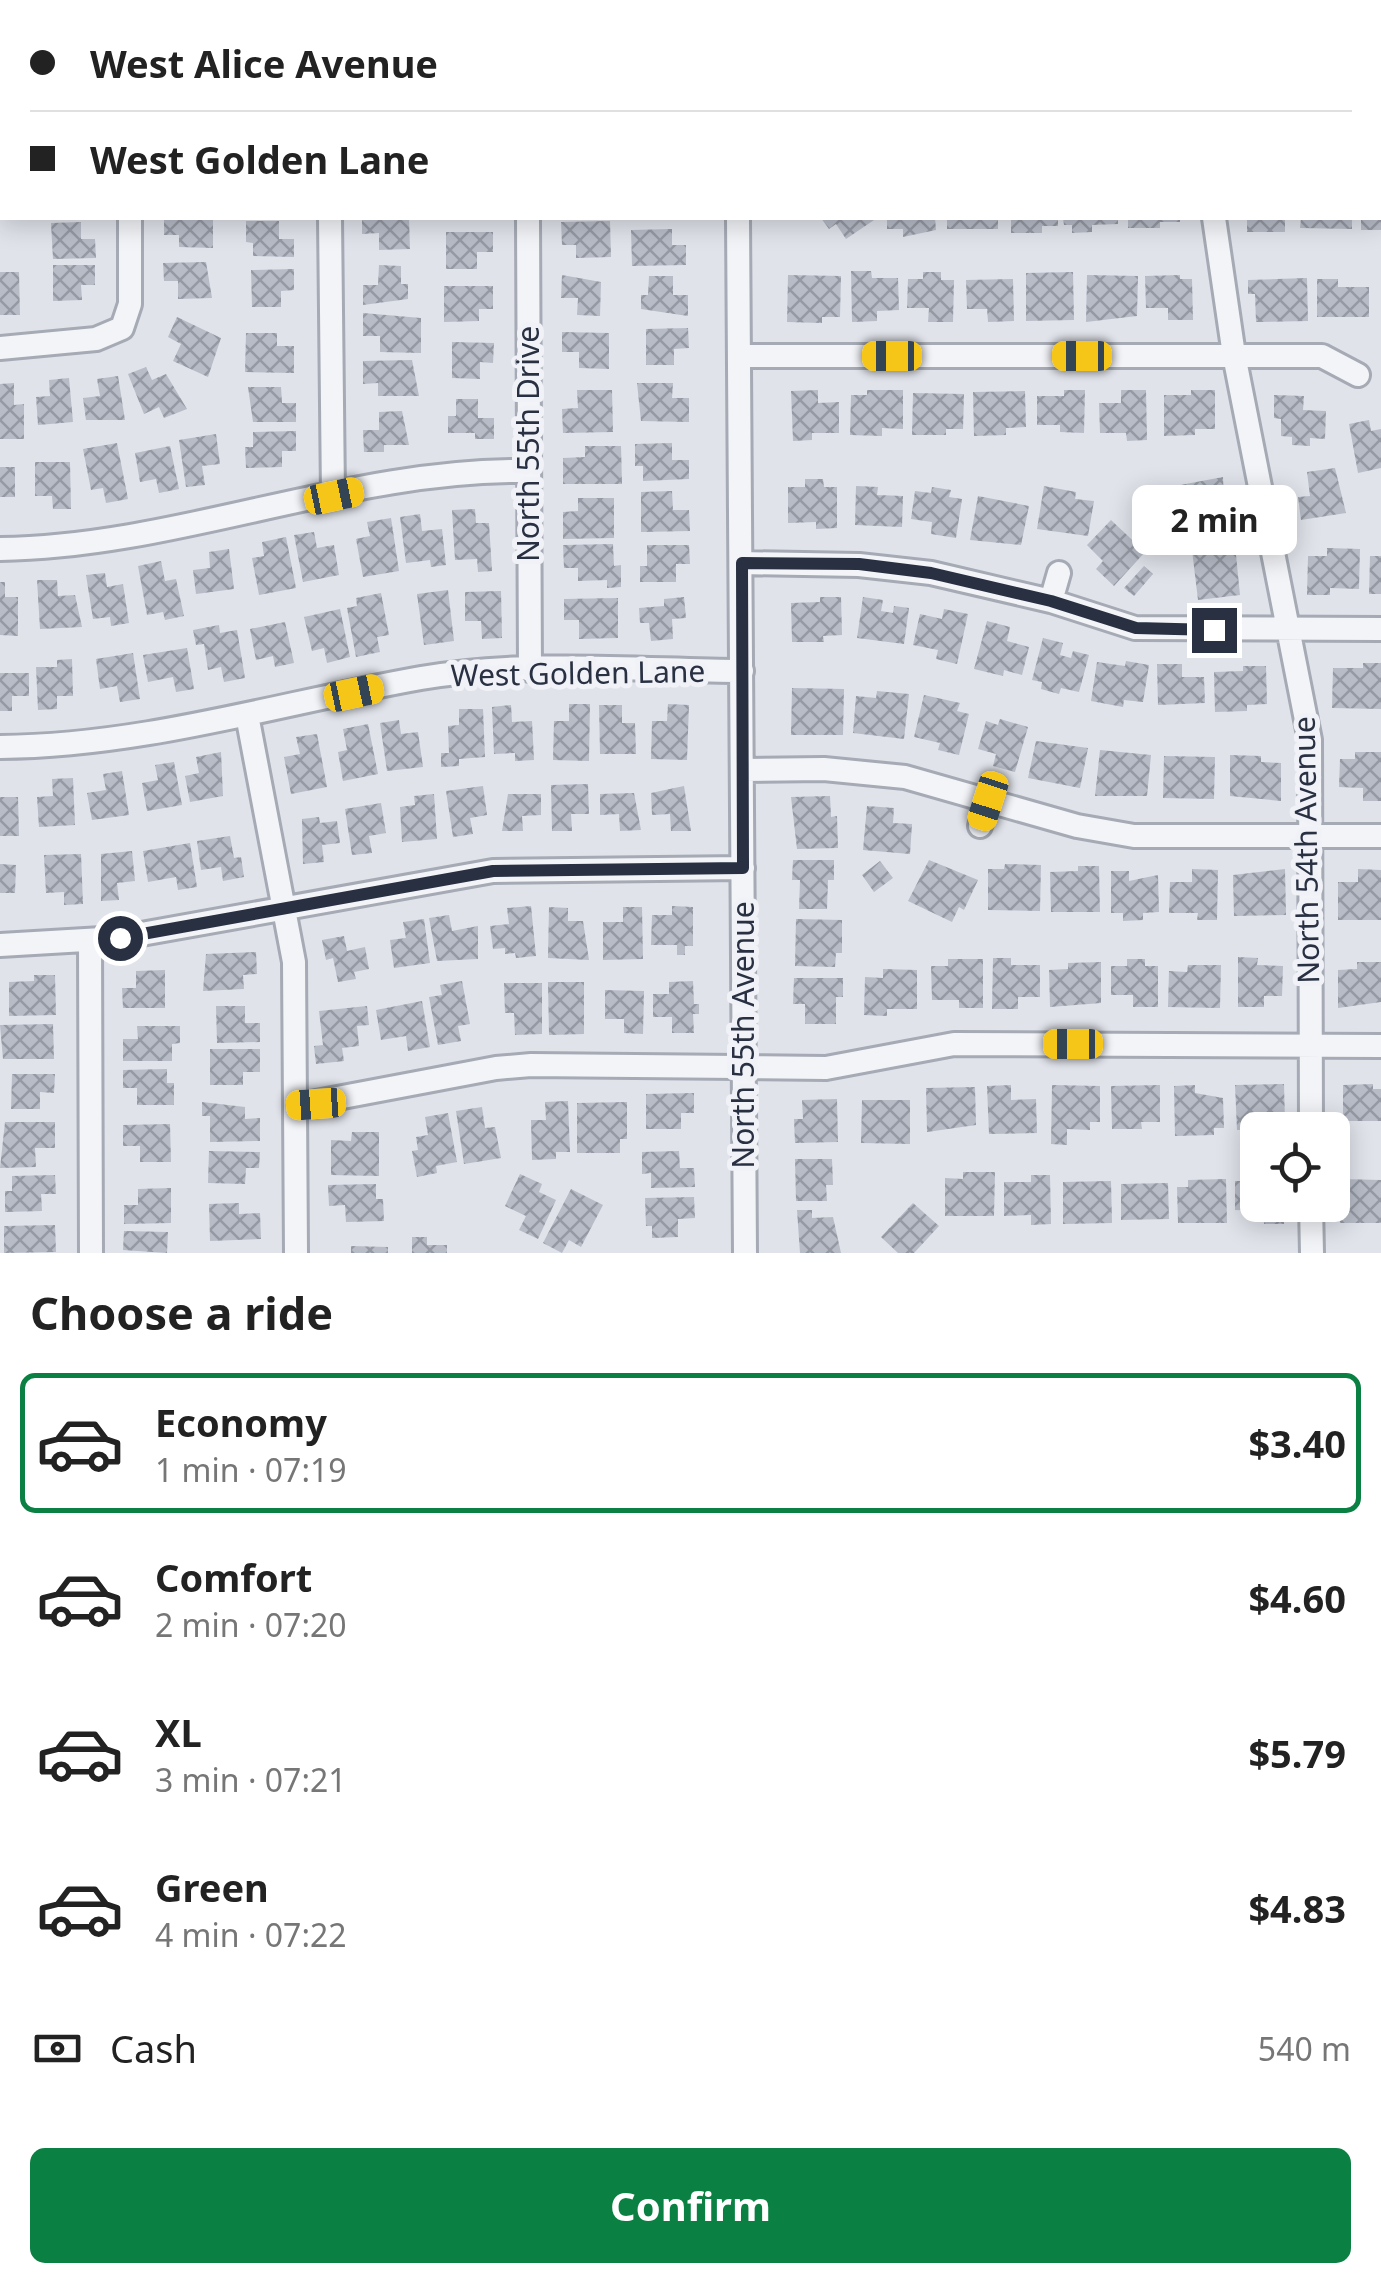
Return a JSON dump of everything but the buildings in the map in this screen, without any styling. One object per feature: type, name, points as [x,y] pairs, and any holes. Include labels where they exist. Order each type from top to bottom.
[{"type":"street","points":[[0,348],[96,338],[122,328],[130,304],[130,220]]},
{"type":"street","points":[[330,220],[334,496]]},
{"type":"street","name":"North 55th Drive","points":[[528,220],[530,670]]},
{"type":"street","name":"North 55th Avenue","points":[[738,220],[745,1253]]},
{"type":"street","name":"North 54th Avenue","points":[[1214,220],[1234,356],[1310,740],[1311,1112]]},
{"type":"street","points":[[740,356],[1322,356],[1358,375]]},
{"type":"street","points":[[0,549],[58,546],[477,472],[529,471]]},
{"type":"street","points":[[742,563],[899,569],[1051,601],[1136,628],[1381,630]]},
{"type":"street","points":[[1051,601],[1059,574]]},
{"type":"street","name":"West Golden Lane","points":[[0,747],[99,743],[424,678],[530,670],[742,671]]},
{"type":"street","points":[[247,715],[294,962],[296,1253]]},
{"type":"street","points":[[742,770],[871,771],[1077,826],[1134,836],[1381,836]]},
{"type":"street","points":[[980,826],[988,801]]},
{"type":"street","points":[[0,945],[90,942],[493,871],[743,868]]},
{"type":"street","points":[[90,942],[92,1253]]},
{"type":"street","points":[[296,1106],[496,1068],[826,1068],[954,1044],[1381,1046]]},
{"type":"street","points":[[1311,1222],[1312,1253]]},
{"type":"route","points":[[120,938],[493,871],[743,868],[742,563],[859,564],[931,573],[1051,601],[1136,628],[1214,630]]}]
